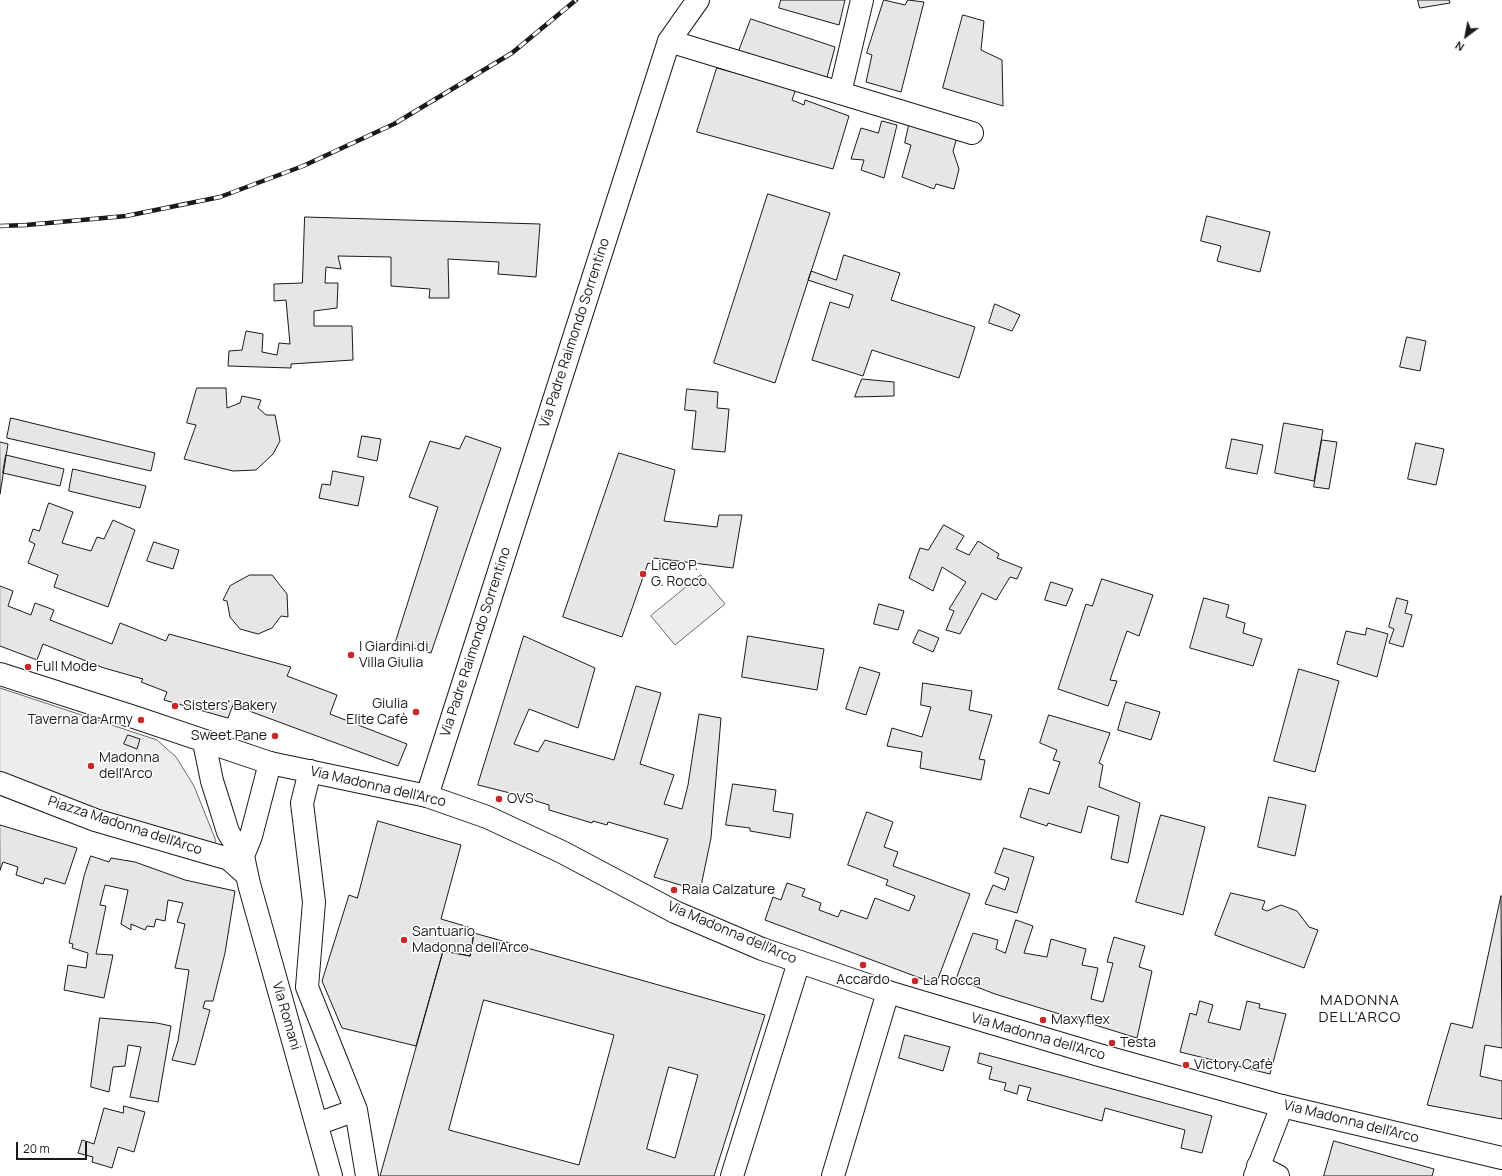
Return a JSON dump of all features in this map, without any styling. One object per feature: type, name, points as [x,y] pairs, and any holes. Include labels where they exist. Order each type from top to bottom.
[{"type":"street","name":"Via Padre Raimondo Sorrentino","points":[[427,796],[669,41],[698,0]]},
{"type":"street","points":[[840,93],[862,0]]},
{"type":"street","points":[[669,41],[972,133]]},
{"type":"street","name":"Via Madonna dell'Arco","points":[[0,674],[270,763],[427,796],[487,817],[562,852],[676,912],[762,949],[888,992],[1099,1055],[1282,1106],[1502,1158]]},
{"type":"street","name":"Via Romani","points":[[204,742],[212,781],[228,832],[245,866],[331,1176]]},
{"type":"street","points":[[245,866],[251,836],[270,763]]},
{"type":"street","points":[[310,771],[302,803],[314,902],[307,987],[356,1110],[367,1176]]},
{"type":"street","name":"Piazza Madonna dell'Arco","points":[[0,782],[95,820],[229,859],[245,866]]},
{"type":"street","points":[[732,1176],[799,962]]},
{"type":"street","points":[[833,1176],[888,992]]},
{"type":"street","points":[[1278,1176],[1256,1171],[1282,1106]]},
{"type":"street","points":[[317,1124],[356,1110]]},
{"type":"shaded area","points":[[701,575],[725,604],[675,645],[651,616]]},
{"type":"shaded area","name":"Madonna dell'Arco","points":[[0,688],[157,740],[176,757],[194,786],[216,841],[213,845],[64,799],[0,775]]},
{"type":"building","points":[[781,0],[845,0],[839,25],[779,8]]},
{"type":"building","points":[[884,0],[905,5],[908,0],[924,2],[901,92],[866,82],[872,55],[867,53]]},
{"type":"building","points":[[1418,0],[1449,0],[1450,3],[1420,8]]},
{"type":"building","points":[[963,15],[984,21],[981,50],[1002,60],[1003,106],[943,88]]},
{"type":"building","points":[[751,19],[835,47],[826,81],[739,51]]},
{"type":"building","points":[[717,68],[772,83],[797,86],[792,100],[804,105],[805,100],[849,116],[833,169],[697,132]]},
{"type":"building","points":[[882,121],[897,125],[884,178],[861,170],[864,160],[851,159],[861,128],[878,133]]},
{"type":"building","points":[[910,121],[958,134],[953,151],[959,169],[954,189],[936,184],[934,189],[902,177],[911,145],[905,143]]},
{"type":"building","points":[[768,194],[830,213],[775,383],[714,363]]},
{"type":"building","points":[[1207,216],[1270,232],[1260,272],[1217,261],[1221,246],[1201,241]]},
{"type":"building","points":[[305,217],[540,224],[536,277],[498,274],[499,262],[448,259],[449,298],[429,298],[430,289],[391,286],[391,257],[338,256],[341,269],[326,267],[325,283],[338,283],[337,308],[314,311],[314,326],[352,326],[353,360],[291,364],[291,368],[228,366],[229,351],[242,350],[246,331],[263,334],[262,352],[277,355],[279,343],[290,344],[286,300],[274,301],[274,284],[302,283]]},
{"type":"building","points":[[844,255],[900,273],[891,300],[975,327],[959,378],[872,350],[863,376],[812,360],[830,302],[849,308],[853,295],[808,280],[811,271],[836,280]]},
{"type":"building","points":[[995,304],[1020,315],[1012,331],[989,323]]},
{"type":"building","points":[[1407,337],[1426,341],[1420,371],[1400,367]]},
{"type":"building","points":[[862,379],[894,382],[894,396],[855,397]]},
{"type":"building","points":[[197,388],[226,388],[227,408],[240,403],[242,396],[261,400],[258,408],[266,415],[275,415],[280,441],[273,454],[256,470],[233,471],[184,459],[196,425],[187,423]]},
{"type":"building","points":[[687,389],[718,392],[717,408],[729,409],[725,452],[692,449],[696,411],[685,410]]},
{"type":"building","points":[[11,418],[155,453],[151,471],[7,438]]},
{"type":"building","points":[[1284,423],[1323,430],[1314,481],[1275,473]]},
{"type":"building","points":[[362,436],[381,439],[377,461],[358,457]]},
{"type":"building","points":[[466,436],[501,448],[431,653],[395,643],[438,507],[409,497],[430,441],[459,449]]},
{"type":"building","points":[[1232,439],[1263,445],[1257,474],[1226,468]]},
{"type":"building","points":[[1322,440],[1337,442],[1329,489],[1314,487]]},
{"type":"building","points":[[0,442],[8,444],[0,494]]},
{"type":"building","points":[[1416,443],[1444,449],[1436,485],[1408,479]]},
{"type":"building","points":[[619,453],[675,470],[664,521],[717,527],[719,515],[742,515],[733,568],[654,558],[653,565],[648,563],[622,637],[563,617]]},
{"type":"building","points":[[6,455],[64,469],[60,486],[3,473]]},
{"type":"building","points":[[73,469],[146,486],[140,508],[69,491]]},
{"type":"building","points":[[333,471],[364,477],[358,506],[319,498],[322,484],[330,485]]},
{"type":"building","points":[[49,503],[73,512],[62,543],[91,551],[97,537],[104,539],[113,520],[135,530],[108,607],[54,587],[58,575],[28,563],[35,544],[29,541],[33,529],[39,531]]},
{"type":"building","points":[[944,525],[964,536],[956,549],[969,555],[978,541],[999,554],[997,558],[1022,568],[1017,579],[1010,577],[996,600],[982,593],[960,634],[946,630],[954,611],[949,609],[966,582],[942,567],[933,591],[909,578],[920,548],[928,550]]},
{"type":"building","points":[[154,542],[179,550],[173,569],[147,561]]},
{"type":"building","points":[[250,575],[272,575],[287,594],[288,617],[281,616],[272,628],[258,634],[240,629],[230,617],[227,601],[223,600],[230,586]]},
{"type":"building","points":[[1102,579],[1153,595],[1139,636],[1127,631],[1110,680],[1117,681],[1108,706],[1058,689],[1086,604],[1092,606]]},
{"type":"building","points":[[1051,582],[1073,589],[1066,606],[1045,600]]},
{"type":"building","points":[[0,586],[13,591],[8,606],[31,615],[35,603],[54,610],[50,620],[112,644],[120,623],[166,641],[169,634],[291,667],[287,676],[337,695],[330,714],[407,744],[398,766],[233,705],[228,718],[164,700],[167,692],[141,682],[143,679],[104,668],[43,644],[37,660],[0,646]]},
{"type":"building","points":[[1204,598],[1229,605],[1226,617],[1245,623],[1243,633],[1262,639],[1253,666],[1190,648]]},
{"type":"building","points":[[1397,598],[1408,601],[1405,613],[1412,615],[1403,647],[1389,643],[1394,629],[1389,627]]},
{"type":"building","points":[[879,604],[904,611],[898,630],[874,624]]},
{"type":"building","points":[[1367,628],[1388,634],[1377,677],[1337,664],[1346,631],[1365,635]]},
{"type":"building","points":[[919,630],[939,638],[933,652],[913,643]]},
{"type":"building","points":[[524,636],[595,668],[578,728],[529,709],[514,744],[538,752],[545,740],[614,760],[636,686],[661,693],[640,764],[674,775],[664,804],[682,809],[688,785],[699,714],[721,718],[711,838],[700,891],[654,877],[668,839],[608,822],[607,825],[593,821],[592,823],[549,810],[549,805],[534,799],[478,785]]},
{"type":"building","points":[[748,636],[824,649],[817,690],[742,677]]},
{"type":"building","points":[[860,667],[880,673],[866,715],[846,709]]},
{"type":"building","points":[[1299,669],[1339,681],[1315,772],[1274,761]]},
{"type":"building","points":[[923,683],[972,691],[969,710],[992,715],[979,759],[985,760],[981,780],[920,768],[922,752],[887,746],[892,728],[922,737],[931,707],[921,705]]},
{"type":"building","points":[[1126,702],[1160,712],[1151,740],[1118,730]]},
{"type":"building","points":[[1049,715],[1110,733],[1099,763],[1103,765],[1099,787],[1140,803],[1128,863],[1111,859],[1119,816],[1088,806],[1081,833],[1048,823],[1047,826],[1020,817],[1029,788],[1049,794],[1060,762],[1053,760],[1057,750],[1040,743]]},
{"type":"building","points":[[128,735],[140,739],[137,749],[124,744]]},
{"type":"building","points":[[733,784],[776,790],[773,811],[793,814],[790,838],[750,831],[750,828],[726,825]]},
{"type":"building","points":[[1269,797],[1306,805],[1295,856],[1258,847]]},
{"type":"building","points":[[867,812],[893,822],[884,847],[898,852],[893,866],[970,894],[936,984],[765,920],[773,897],[781,900],[787,883],[805,889],[802,896],[821,903],[819,910],[838,917],[841,910],[867,919],[875,898],[909,911],[915,896],[886,885],[888,880],[848,865]]},
{"type":"building","points":[[1161,815],[1205,827],[1183,915],[1136,902]]},
{"type":"building","name":"Santuario Madonna dell'Arco","points":[[378,821],[461,845],[441,919],[475,929],[470,956],[443,951],[416,1046],[342,1028],[322,981],[349,895],[357,898]]},
{"type":"building","points":[[0,825],[77,848],[65,884],[45,878],[43,884],[16,875],[18,867],[3,862],[0,870]]},
{"type":"building","points":[[1004,848],[1034,857],[1017,913],[985,904],[993,885],[1005,890],[1009,878],[995,873]]},
{"type":"building","points":[[91,856],[109,862],[111,858],[135,862],[185,880],[235,891],[225,953],[213,1001],[205,1001],[203,1008],[210,1010],[195,1065],[172,1060],[178,1041],[189,970],[175,968],[185,924],[177,922],[183,903],[168,900],[165,921],[156,919],[154,927],[147,926],[145,930],[131,924],[131,930],[121,924],[128,890],[105,885],[100,905],[106,906],[96,954],[113,955],[104,998],[64,990],[68,965],[86,968],[88,953],[72,948],[73,944],[69,943],[84,876]]},
{"type":"building","points":[[1231,893],[1265,901],[1262,909],[1267,911],[1281,905],[1297,911],[1309,927],[1318,930],[1304,968],[1215,935]]},
{"type":"building","points":[[1501,896],[1502,1048],[1485,1045],[1480,1076],[1502,1081],[1502,1119],[1427,1105],[1451,1023],[1472,1028]]},
{"type":"building","points":[[1016,920],[1033,926],[1024,953],[1047,957],[1051,939],[1086,949],[1082,965],[1098,968],[1091,999],[1103,1002],[1113,963],[1107,962],[1114,937],[1145,946],[1139,967],[1152,971],[1137,1038],[995,994],[956,979],[973,933],[998,940],[996,949],[1005,953]]},
{"type":"building","points":[[474,933],[765,1015],[714,1176],[380,1176],[443,951],[470,956]],"holes":[[[484,1000],[614,1035],[579,1165],[449,1130]],[[669,1067],[698,1075],[675,1158],[647,1149]]]},
{"type":"building","points":[[1200,1001],[1213,1005],[1208,1022],[1240,1030],[1247,1001],[1260,1004],[1259,1008],[1286,1014],[1270,1074],[1180,1052],[1190,1013],[1196,1015]]},
{"type":"building","points":[[100,1018],[157,1023],[171,1026],[158,1102],[130,1097],[141,1047],[128,1045],[125,1066],[113,1067],[109,1092],[91,1087]]},
{"type":"building","points":[[905,1035],[950,1047],[943,1071],[899,1058]]},
{"type":"building","points":[[980,1053],[1212,1116],[1202,1153],[1181,1148],[1185,1130],[1105,1108],[1102,1121],[1027,1100],[1031,1088],[1019,1085],[1017,1094],[1004,1090],[1006,1083],[989,1079],[992,1067],[978,1063]]},
{"type":"building","points":[[124,1106],[145,1112],[134,1152],[118,1147],[112,1168],[92,1162],[93,1157],[78,1153],[82,1140],[94,1144],[104,1108],[123,1113]]},
{"type":"building","points":[[1334,1141],[1434,1169],[1432,1176],[1324,1176]]},
{"type":"railway","points":[[0,226],[126,216],[220,197],[303,166],[394,124],[512,53],[576,0]]},
{"type":"place","name":"Liceo P. G. Rocco","points":[[643,574]]},
{"type":"place","name":"I Giardini di Villa Giulia","points":[[351,655]]},
{"type":"place","name":"Full Mode","points":[[28,667]]},
{"type":"place","name":"Sisters' Bakery","points":[[175,706]]},
{"type":"place","name":"Giulia Elite Cafè","points":[[416,712]]},
{"type":"place","name":"Taverna da Army","points":[[141,720]]},
{"type":"place","name":"Sweet Pane","points":[[275,736]]},
{"type":"place","name":"Madonna dell'Arco","points":[[91,766]]},
{"type":"place","name":"OVS","points":[[499,799]]},
{"type":"place","name":"Raia Calzature","points":[[674,890]]},
{"type":"place","name":"Santuario Madonna dell'Arco","points":[[404,940]]},
{"type":"place","name":"Accardo","points":[[863,965]]},
{"type":"place","name":"La Rocca","points":[[915,981]]},
{"type":"place","name":"Maxyflex","points":[[1043,1020]]},
{"type":"place","name":"Testa","points":[[1112,1043]]},
{"type":"place","name":"Victory Cafè","points":[[1186,1065]]},
{"type":"district","name":"MADONNA DELL'ARCO","points":[[1360,1010]]}]
